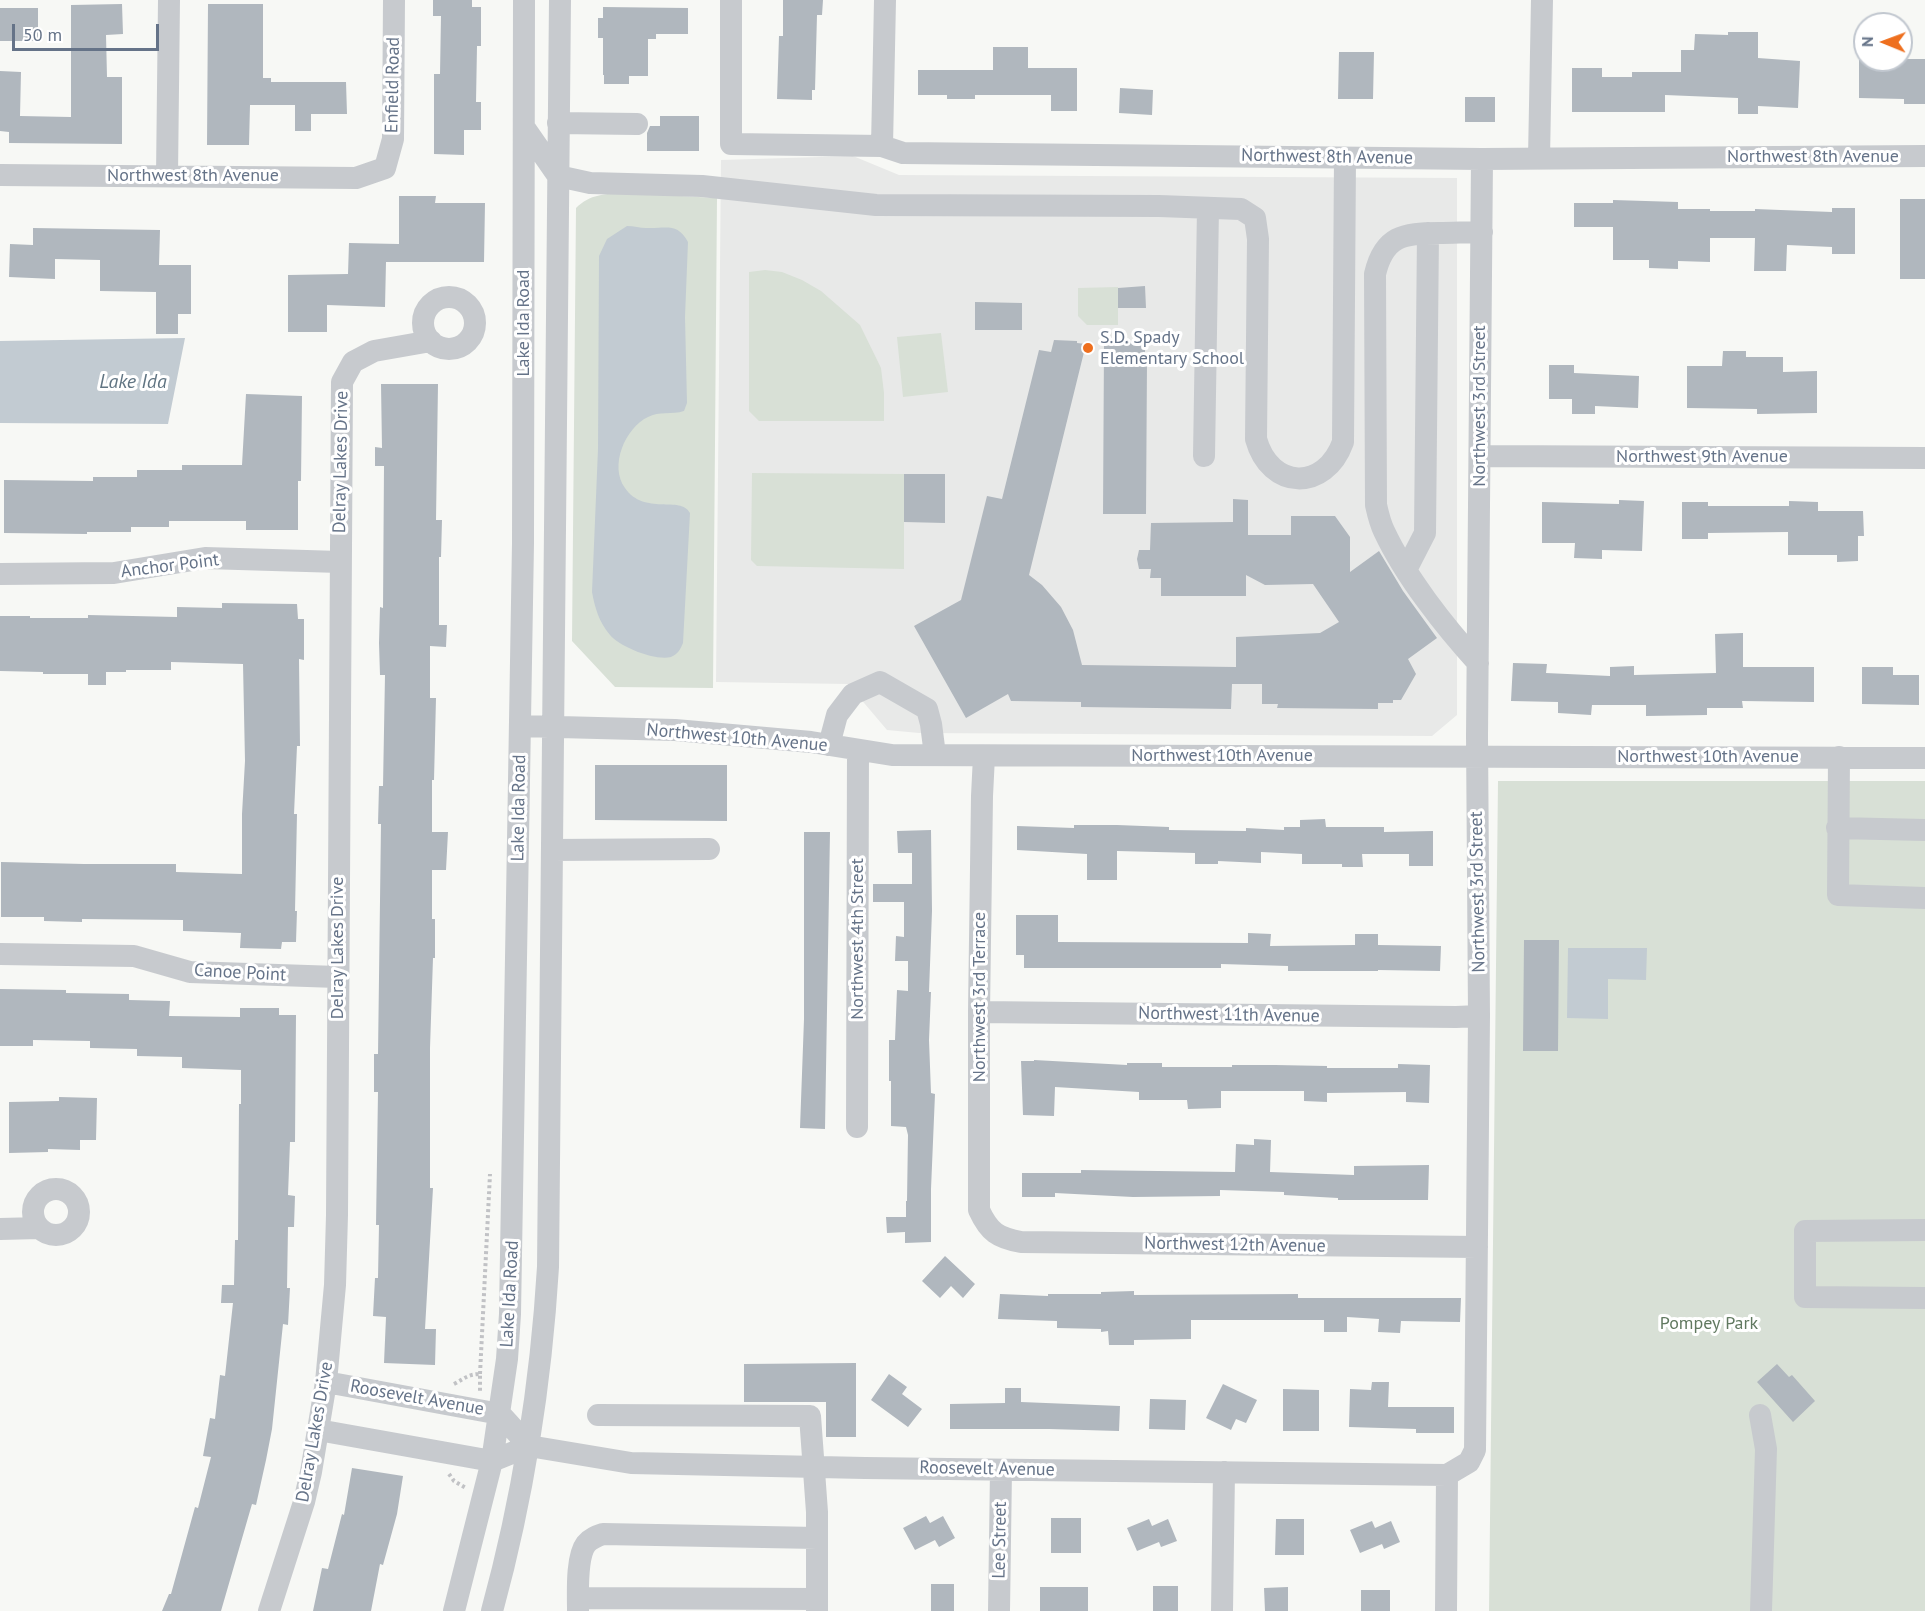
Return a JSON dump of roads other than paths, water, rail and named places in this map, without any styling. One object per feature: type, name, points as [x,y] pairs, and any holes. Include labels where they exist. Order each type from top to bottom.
[{"type":"street","points":[[167,176],[169,0]]},
{"type":"street","name":"Enfield Road","points":[[385,168],[393,139],[394,0]]},
{"type":"street","name":"Lake Ida Road","points":[[454,1611],[492,1461],[500,1414],[507,1359],[512,1254],[524,543],[524,0]]},
{"type":"street","name":"Lake Ida Road","points":[[492,1611],[513,1529],[530,1446],[541,1361],[548,1267],[560,0]]},
{"type":"street","name":"Northwest 8th Avenue","points":[[731,0],[731,144],[882,146],[903,153],[1346,158],[1925,156]]},
{"type":"street","points":[[882,146],[885,0]]},
{"type":"street","points":[[1539,158],[1542,0]]},
{"type":"street","points":[[558,123],[637,124]]},
{"type":"street","points":[[524,127],[558,176],[590,183],[702,186],[876,205],[1159,206],[1241,209],[1255,218],[1258,239],[1256,439],[1260,452],[1268,464],[1278,473],[1291,478],[1305,478],[1318,474],[1330,466],[1339,455],[1343,442],[1346,158]]},
{"type":"street","name":"Northwest 3rd Street","points":[[1447,1475],[1468,1462],[1475,1450],[1478,1247],[1477,757],[1482,159]]},
{"type":"street","name":"Northwest 8th Avenue","points":[[0,175],[356,178],[385,168]]},
{"type":"street","points":[[1204,456],[1208,208]]},
{"type":"street","points":[[1478,663],[1454,636],[1406,570],[1383,530],[1376,505],[1374,274],[1378,260],[1387,247],[1399,238],[1413,233],[1482,232]]},
{"type":"street","points":[[1406,570],[1425,533],[1428,233]]},
{"type":"street","name":"Delray Lakes Drive","points":[[269,1611],[303,1502],[318,1430],[326,1382],[336,1285],[342,382],[353,362],[374,351],[431,341]]},
{"type":"street","name":"Northwest 9th Avenue","points":[[1480,456],[1925,458]]},
{"type":"street","name":"Anchor Point","points":[[0,574],[114,573],[205,558],[340,562]]},
{"type":"street","points":[[829,745],[837,716],[853,694],[880,682],[927,710],[935,755]]},
{"type":"street","name":"Northwest 10th Avenue","points":[[520,726],[675,730],[829,745],[892,755],[1925,758]]},
{"type":"street","name":"Northwest 4th Street","points":[[857,1127],[858,750]]},
{"type":"street","name":"Northwest 3rd Terrace","points":[[984,756],[979,1012],[979,1210],[985,1223],[994,1233]]},
{"type":"street","points":[[1839,758],[1838,896],[1925,898]]},
{"type":"street","points":[[1838,828],[1925,830]]},
{"type":"street","points":[[552,850],[709,849]]},
{"type":"street","name":"Canoe Point","points":[[0,954],[134,956],[190,972],[337,977]]},
{"type":"street","name":"Northwest 11th Avenue","points":[[979,1012],[1479,1016]]},
{"type":"street","points":[[0,1229],[39,1228]]},
{"type":"street","points":[[1925,1230],[1805,1231],[1805,1297],[1925,1298]]},
{"type":"street","name":"Northwest 12th Avenue","points":[[994,1233],[1007,1240],[1022,1242],[1478,1247]]},
{"type":"street","name":"Roosevelt Avenue","points":[[326,1382],[500,1414],[530,1446],[631,1463],[1447,1475]]},
{"type":"street","points":[[598,1415],[810,1416],[817,1538],[817,1605],[578,1604],[583,1550],[587,1542],[603,1534],[817,1538]]},
{"type":"street","points":[[1760,1415],[1766,1449],[1761,1611]]},
{"type":"street","points":[[318,1430],[492,1461],[530,1446]]},
{"type":"street","name":"Lee Street","points":[[999,1611],[1001,1470]]},
{"type":"street","points":[[1222,1611],[1224,1472]]},
{"type":"street","points":[[1446,1611],[1447,1475]]},
{"type":"water","points":[[627,226],[675,229],[688,242],[685,317],[687,403],[684,411],[652,415],[640,422],[626,438],[619,459],[620,479],[633,496],[652,503],[679,505],[690,513],[683,643],[675,655],[664,658],[638,652],[615,640],[600,620],[592,592],[598,449],[599,256],[607,239]]},
{"type":"water","name":"Lake Ida","points":[[185,338],[168,424],[0,423],[0,341]]},
{"type":"water","points":[[1568,948],[1647,948],[1646,980],[1608,979],[1608,1019],[1567,1018]]},
{"type":"place","name":"S.D. Spady Elementary School","points":[[1088,348]]},
{"type":"park label","name":"Pompey Park","points":[[1709,1324]]}]
